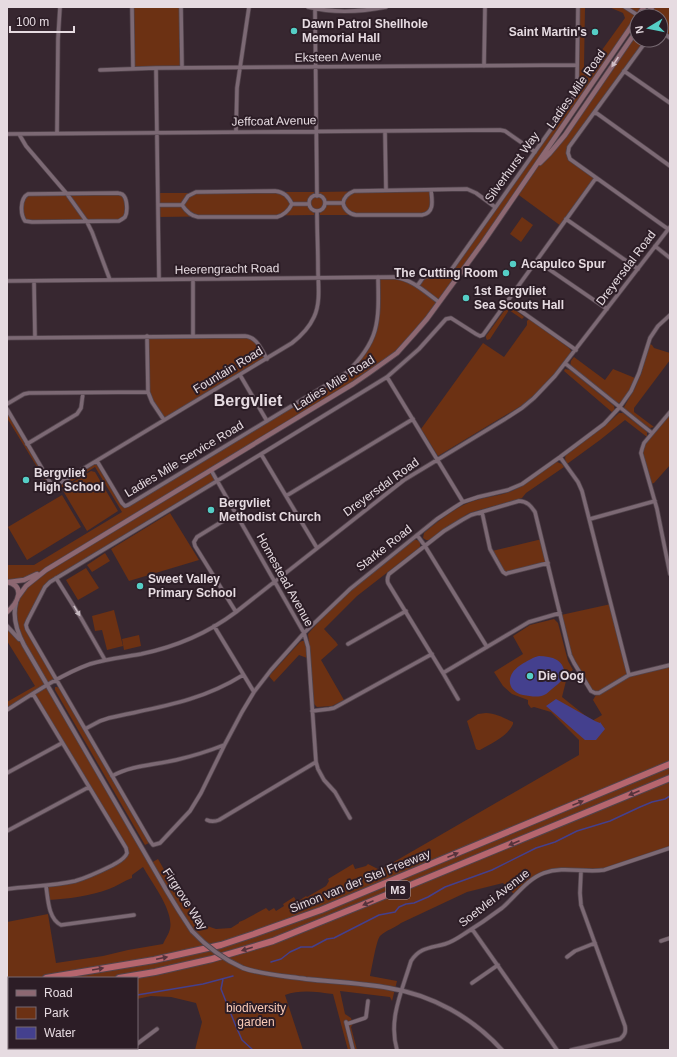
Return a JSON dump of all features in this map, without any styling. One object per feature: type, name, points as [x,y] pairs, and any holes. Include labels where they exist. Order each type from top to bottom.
[{"type":"highway","name":"Simon van der Stel Freeway","points":[[52,977],[154,960],[220,945],[282,925],[670,764]]},
{"type":"highway","name":"Simon van der Stel Freeway","points":[[124,977],[155,972],[212,959],[273,941],[362,906],[670,778]]},
{"type":"main road","name":"Ladies Mile Road","points":[[8,582],[24,580],[46,570],[347,388],[397,353],[414,334],[467,264],[629,29]]},
{"type":"main road","name":"Ladies Mile Road","points":[[532,171],[565,135],[629,42]]},
{"type":"main road","name":"Ladies Mile Road","points":[[16,602],[26,586],[46,570]]},
{"type":"main road","points":[[8,582],[17,587],[18,597]]},
{"type":"main road","points":[[7,612],[16,602]]},
{"type":"street","points":[[57,134],[58,39],[60,7]]},
{"type":"street","points":[[132,7],[133,69]]},
{"type":"street","points":[[181,7],[182,68]]},
{"type":"street","points":[[236,132],[236,106],[249,7]]},
{"type":"street","points":[[308,7],[334,11],[357,11],[386,7]]},
{"type":"street","points":[[484,7],[484,66]]},
{"type":"street","name":"Silverhurst Way","points":[[417,286],[427,275],[442,275],[449,273],[575,94],[577,84],[578,7]]},
{"type":"street","points":[[315,9],[317,196]]},
{"type":"street","points":[[640,48],[569,147],[568,153],[570,159],[669,228]]},
{"type":"street","name":"Eksteen Avenue","points":[[100,70],[156,68],[577,65]]},
{"type":"street","points":[[156,68],[159,279]]},
{"type":"street","points":[[624,71],[670,103]]},
{"type":"street","points":[[595,112],[670,166]]},
{"type":"street","name":"Jeffcoat Avenue","points":[[7,134],[500,130],[505,131],[535,152]]},
{"type":"street","points":[[385,131],[386,190]]},
{"type":"street","points":[[19,134],[22,141],[67,194],[87,222],[110,280]]},
{"type":"street","points":[[225,744],[202,753],[176,760],[131,768],[112,776],[26,627],[26,623],[45,586],[387,377],[419,349],[446,319],[454,319],[480,336],[485,333],[596,178]]},
{"type":"street","points":[[343,203],[346,197],[354,191],[467,189],[476,193],[495,207]]},
{"type":"street","points":[[343,203],[348,212],[352,215],[422,215],[429,213],[431,210],[431,190]]},
{"type":"street","points":[[182,205],[188,196],[196,192],[261,191],[280,192],[288,198],[292,204]]},
{"type":"street","points":[[118,193],[123,195],[126,201],[126,215],[122,220],[87,222],[25,221],[22,214],[22,199],[28,194],[118,193]]},
{"type":"street","points":[[317,196],[322,197],[325,206],[322,210],[317,211],[312,209],[309,204],[312,198],[317,196]]},
{"type":"street","points":[[325,203],[343,203]]},
{"type":"street","points":[[158,205],[182,205],[194,217],[277,217],[282,216],[292,204]]},
{"type":"street","points":[[292,204],[309,204]]},
{"type":"street","name":"Fountain Road","points":[[28,444],[50,482],[53,484],[58,484],[267,359],[300,337],[311,324],[317,308],[317,211]]},
{"type":"street","points":[[566,219],[638,269]]},
{"type":"street","name":"Dreyersdal Road","points":[[7,710],[56,680],[92,663],[142,654],[170,646],[192,638],[214,626],[236,612],[404,480],[522,408],[549,383],[566,364],[669,228]]},
{"type":"street","points":[[655,246],[670,258]]},
{"type":"street","points":[[537,260],[607,309]]},
{"type":"street","name":"Ladies Mile Service Road","points":[[97,461],[122,503],[125,506],[128,505],[346,373],[356,364],[370,345],[378,323],[378,277]]},
{"type":"street","name":"Heerengracht Road","points":[[7,281],[394,277],[411,281],[439,302]]},
{"type":"street","points":[[192,279],[193,336]]},
{"type":"street","points":[[34,281],[35,338]]},
{"type":"street","points":[[508,302],[576,350]]},
{"type":"street","name":"Starke Road","points":[[112,776],[150,841],[153,844],[160,843],[190,811],[254,692],[271,670],[304,634],[350,589],[437,520],[463,502],[478,497],[503,492],[528,480],[604,424],[620,408],[631,391],[637,378],[650,338],[658,326],[670,315]]},
{"type":"street","points":[[147,336],[148,392],[152,402],[164,420]]},
{"type":"street","points":[[7,338],[249,336],[256,341],[267,359]]},
{"type":"street","points":[[566,364],[652,433]]},
{"type":"street","points":[[240,374],[268,421]]},
{"type":"street","points":[[387,377],[463,502]]},
{"type":"street","points":[[7,409],[28,444],[76,414],[81,408],[83,392]]},
{"type":"street","points":[[7,404],[24,394],[29,393],[148,392]]},
{"type":"street","points":[[670,412],[643,445],[641,453],[655,501],[670,574]]},
{"type":"street","points":[[286,496],[413,419]]},
{"type":"street","points":[[261,454],[317,548]]},
{"type":"street","points":[[560,457],[580,486],[590,519],[629,675]]},
{"type":"street","name":"Homestead Avenue","points":[[211,470],[304,634],[308,647],[316,762],[321,775],[335,792],[350,818]]},
{"type":"street","points":[[458,699],[387,580],[389,574],[444,531],[462,520],[471,515],[519,501],[526,502],[530,505],[536,516],[571,658],[591,691],[598,693],[629,675],[670,665]]},
{"type":"street","points":[[590,519],[655,501]]},
{"type":"street","points":[[482,512],[490,549],[502,572],[506,574],[548,563]]},
{"type":"street","points":[[236,513],[196,537],[194,542],[195,546],[236,612]]},
{"type":"street","points":[[418,535],[487,647]]},
{"type":"street","points":[[56,578],[105,660]]},
{"type":"street","name":"Firgrove Way","points":[[16,602],[14,610],[15,621],[18,633],[24,645],[171,899],[186,923],[203,942],[219,955],[243,968],[269,975],[388,988],[431,1000],[461,1015],[485,1033],[502,1050]]},
{"type":"street","points":[[348,644],[406,611]]},
{"type":"street","points":[[443,673],[529,622],[560,613]]},
{"type":"street","name":"Firgrove Way","points":[[7,626],[24,645]]},
{"type":"street","points":[[214,626],[254,692]]},
{"type":"street","points":[[312,711],[334,708],[432,654]]},
{"type":"street","points":[[85,729],[109,718],[201,696],[244,675]]},
{"type":"street","points":[[7,889],[46,886],[75,881],[96,874],[124,858],[127,853],[126,848],[33,694]]},
{"type":"street","points":[[7,772],[62,743]]},
{"type":"street","points":[[207,820],[210,822],[219,820],[316,762]]},
{"type":"street","points":[[7,831],[89,787]]},
{"type":"street","name":"Soetvlei Avenue","points":[[397,1050],[394,1037],[394,1021],[396,1011],[412,961],[417,954],[424,950],[455,940],[502,907],[536,877],[542,874],[554,870],[598,871],[610,869],[670,848]]},
{"type":"street","points":[[571,1050],[620,1039],[626,1031],[580,900],[581,871]]},
{"type":"street","points":[[46,886],[52,915],[56,922],[61,925],[134,915]]},
{"type":"street","points":[[472,929],[557,1050]]},
{"type":"street","points":[[661,941],[670,938]]},
{"type":"street","points":[[568,957],[575,951],[595,943]]},
{"type":"street","points":[[472,983],[498,965]]},
{"type":"street","points":[[353,1050],[346,1023],[366,1017],[368,1001]]},
{"type":"street","points":[[138,1043],[157,1029]]},
{"type":"green space","points":[[132,7],[181,7],[182,68],[133,69]]},
{"type":"green space","name":"biodiversity garden","points":[[578,7],[585,7],[584,66],[589,68],[625,18],[623,13],[609,7],[644,7],[629,8],[629,29],[533,169],[549,154],[629,41],[629,48],[641,48],[569,147],[569,156],[596,178],[561,226],[516,193],[414,334],[384,363],[211,470],[217,481],[47,584],[26,627],[56,680],[48,686],[151,863],[158,859],[178,894],[204,925],[216,929],[231,928],[239,922],[266,908],[269,911],[274,908],[276,911],[284,906],[283,904],[294,897],[297,902],[306,896],[307,897],[326,886],[329,881],[328,879],[353,864],[355,869],[368,864],[380,870],[579,755],[579,740],[551,712],[534,707],[531,708],[528,704],[528,700],[512,694],[503,686],[494,672],[523,654],[513,636],[530,625],[554,619],[558,623],[568,661],[573,670],[568,673],[562,697],[592,721],[602,715],[593,700],[597,693],[592,691],[571,655],[561,615],[611,604],[629,675],[670,665],[670,848],[610,869],[555,870],[536,877],[515,895],[503,883],[467,892],[385,932],[380,936],[370,976],[397,981],[392,1001],[390,997],[340,991],[345,1014],[351,1018],[353,1024],[351,1027],[357,1050],[348,1050],[333,994],[297,992],[285,995],[303,1050],[195,1050],[202,1022],[196,1003],[171,997],[151,996],[138,999],[138,977],[8,977],[8,1049],[40,1049],[7,1050],[7,922],[48,914],[56,963],[103,956],[163,944],[170,929],[170,922],[166,906],[143,867],[132,875],[132,878],[109,889],[79,897],[48,900],[46,886],[75,881],[117,862],[127,853],[33,694],[7,710],[7,702],[35,686],[7,641],[7,626],[22,643],[15,621],[18,597],[43,572],[27,579],[7,582],[7,565],[34,565],[122,512],[95,467],[53,493],[7,418],[7,409],[50,482],[55,484],[97,461],[125,506],[346,373],[364,354],[378,323],[378,277],[394,277],[417,286],[424,277],[449,273],[575,94]]},
{"type":"green space","points":[[670,7],[670,38],[669,8],[651,8]]},
{"type":"green space","points":[[431,190],[432,207],[426,215],[320,215],[320,211],[315,211],[314,215],[158,217],[158,193],[314,192],[314,196],[319,196],[319,192]]},
{"type":"green space","points":[[118,193],[123,195],[126,211],[122,220],[32,222],[23,218],[22,199],[25,196]]},
{"type":"green space","points":[[522,217],[533,225],[521,242],[510,234]]},
{"type":"green space","points":[[507,307],[511,307],[524,317],[522,319],[509,310],[490,339],[487,340],[486,336]]},
{"type":"green space","points":[[529,319],[569,348],[571,351],[570,354],[548,383],[521,406],[438,456],[421,429],[483,343],[504,357],[527,325],[527,321]]},
{"type":"green space","points":[[147,336],[253,338],[267,359],[164,420],[150,397]]},
{"type":"green space","points":[[650,344],[654,348],[670,353],[670,360],[634,408],[634,412],[654,427],[650,428],[625,410],[624,407],[641,374]]},
{"type":"green space","points":[[574,357],[605,380],[613,369],[635,378],[624,399],[619,403],[616,402],[572,367],[571,362]]},
{"type":"green space","points":[[565,369],[570,370],[614,406],[615,411],[613,413],[564,371]]},
{"type":"green space","points":[[619,413],[623,413],[647,432],[647,437],[625,420],[567,464],[565,456],[567,454],[606,425]]},
{"type":"green space","points":[[668,415],[670,417],[670,465],[654,483],[650,484],[642,450],[643,445]]},
{"type":"green space","points":[[557,462],[562,464],[564,467],[526,493],[522,498],[469,513],[429,540],[423,538],[424,533],[460,507],[473,501],[513,491]]},
{"type":"green space","points":[[91,471],[95,472],[118,511],[87,531],[62,489]]},
{"type":"green space","points":[[62,495],[81,527],[27,560],[8,527]]},
{"type":"green space","points":[[170,513],[199,560],[129,581],[111,549]]},
{"type":"green space","points":[[542,539],[548,563],[507,573],[503,572],[492,551]]},
{"type":"green space","points":[[414,540],[420,542],[420,547],[357,596],[324,629],[338,645],[321,660],[344,700],[332,706],[317,707],[313,702],[308,634],[330,609],[349,592]]},
{"type":"green space","points":[[105,553],[110,561],[92,572],[87,565]]},
{"type":"green space","points":[[86,568],[99,588],[78,600],[66,580]]},
{"type":"green space","points":[[114,610],[123,646],[107,650],[102,630],[95,631],[92,616]]},
{"type":"green space","points":[[139,635],[141,646],[124,650],[122,639]]},
{"type":"green space","points":[[302,641],[306,644],[307,658],[299,655],[274,682],[269,676]]},
{"type":"green space","points":[[55,687],[59,688],[149,843],[145,845],[55,690]]},
{"type":"green space","points":[[486,713],[500,716],[513,722],[513,724],[507,733],[499,739],[478,750],[476,749],[467,721],[478,714]]},
{"type":"water","name":"Die Oog","points":[[539,656],[553,658],[561,663],[564,671],[564,677],[562,680],[542,696],[523,695],[515,692],[510,683],[513,672],[525,662]]},
{"type":"water","points":[[556,699],[595,721],[600,722],[605,729],[596,740],[585,740],[546,706]]},
{"type":"waterway","points":[[271,962],[281,959],[290,952],[301,947],[312,947],[327,939],[334,938],[379,915],[395,912],[399,907],[414,903],[445,887],[492,870],[536,848],[555,842],[577,831],[610,821],[640,807],[670,796]]},
{"type":"waterway","points":[[138,995],[203,984],[233,976]]},
{"type":"waterway","points":[[223,979],[221,989],[235,1024],[242,1040],[253,1050]]},
{"type":"place","name":"Dawn Patrol Shellhole Memorial Hall","points":[[294,31]]},
{"type":"place","name":"Saint Martin's","points":[[595,32]]},
{"type":"place","name":"Acapulco Spur","points":[[513,264]]},
{"type":"place","name":"The Cutting Room","points":[[506,273]]},
{"type":"place","name":"1st Bergvliet Sea Scouts Hall","points":[[466,298]]},
{"type":"place","name":"Bergvliet High School","points":[[26,480]]},
{"type":"place","name":"Bergvliet Methodist Church","points":[[211,510]]},
{"type":"place","name":"Sweet Valley Primary School","points":[[140,586]]},
{"type":"place","name":"Die Oog","points":[[530,676]]},
{"type":"district","name":"Bergvliet","points":[[248,400]]}]
